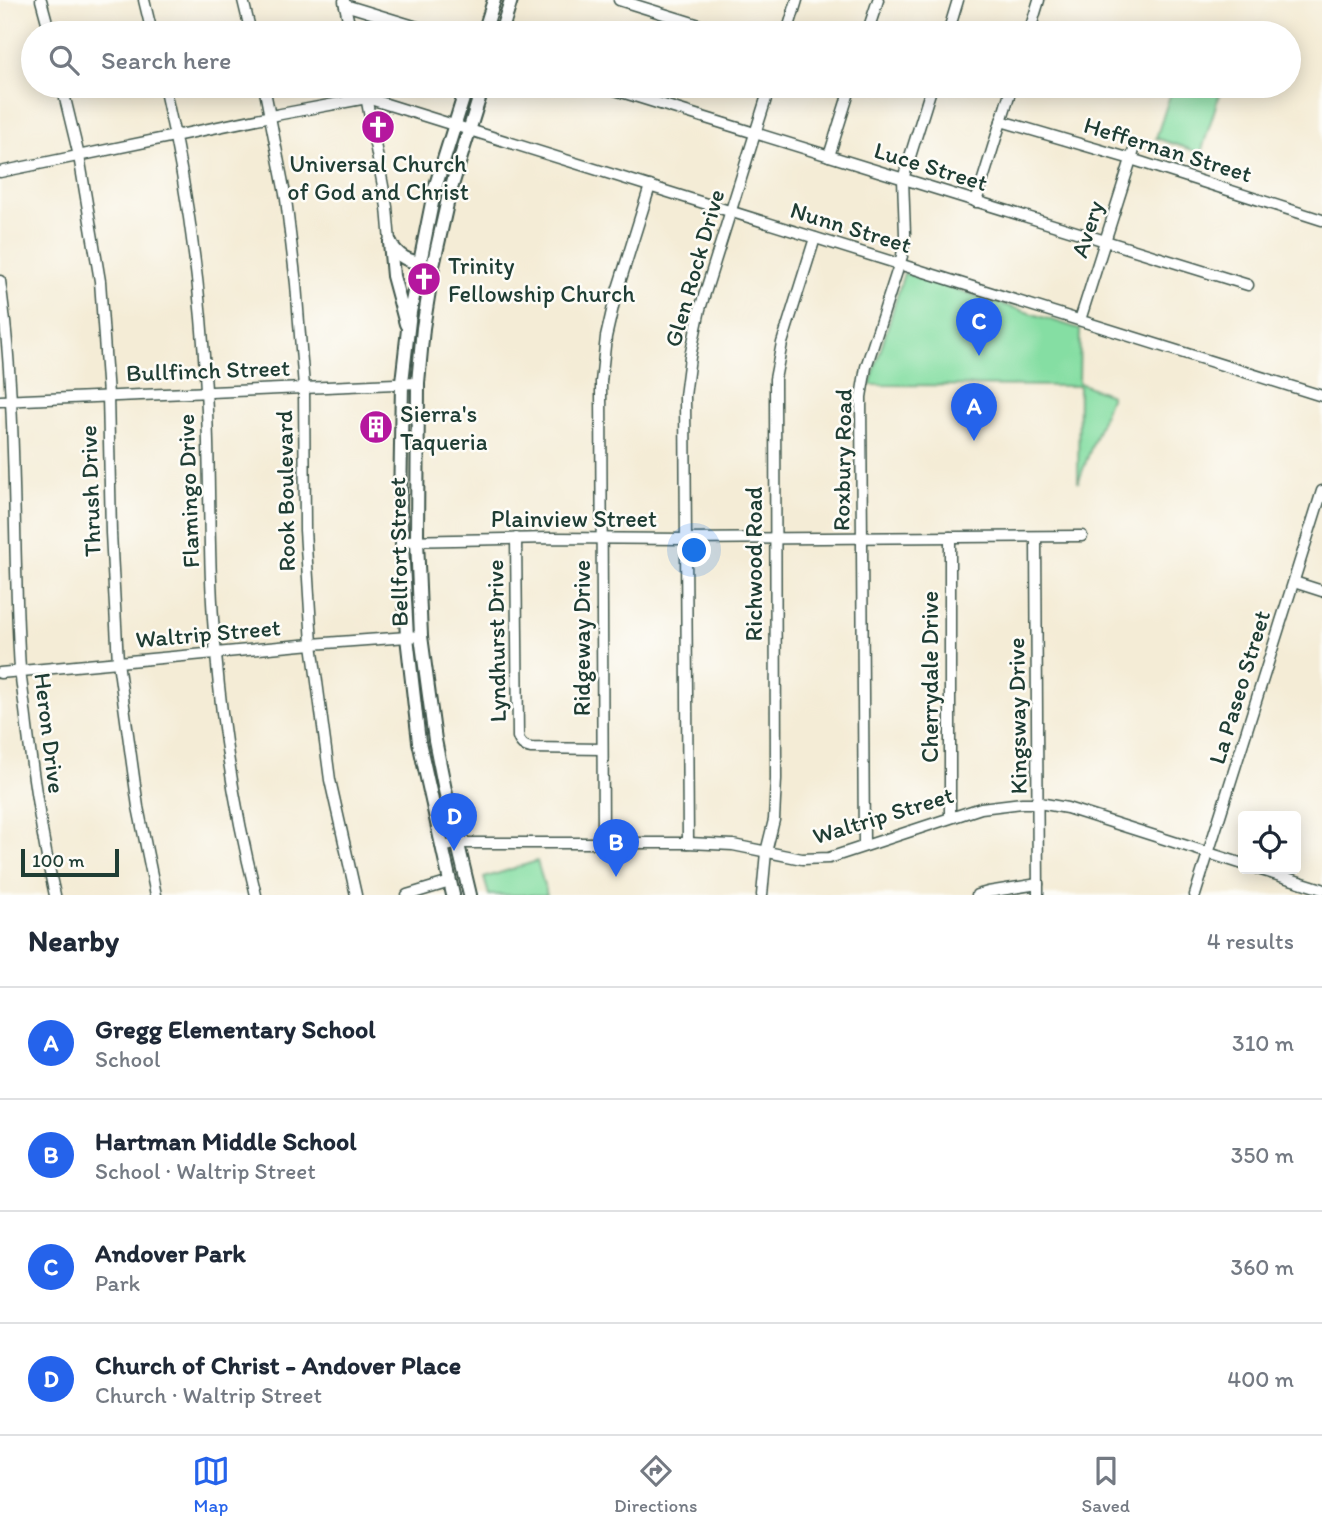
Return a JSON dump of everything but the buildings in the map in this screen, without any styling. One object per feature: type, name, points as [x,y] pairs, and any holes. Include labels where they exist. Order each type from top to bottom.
[{"type":"main road","points":[[488,21],[494,0]]},
{"type":"main road","points":[[504,21],[511,0]]},
{"type":"main road","name":"Bellfort Street","points":[[452,888],[419,742],[407,637],[400,520],[402,382],[419,263],[435,188],[463,98]]},
{"type":"main road","name":"Bellfort Street","points":[[470,895],[435,740],[421,636],[416,540],[418,383],[423,328],[432,266],[449,195],[479,98]]},
{"type":"main road","points":[[390,242],[395,252],[404,259],[432,266]]},
{"type":"main road","points":[[390,242],[392,265],[408,337]]},
{"type":"main road","points":[[392,265],[404,259]]},
{"type":"main road","points":[[419,742],[435,740]]},
{"type":"street","points":[[41,0],[47,21]]},
{"type":"street","points":[[144,0],[149,21]]},
{"type":"street","points":[[243,0],[248,21]]},
{"type":"street","points":[[619,0],[686,21]]},
{"type":"street","points":[[791,21],[797,0]]},
{"type":"street","points":[[871,21],[877,0]]},
{"type":"street","points":[[952,21],[958,0]]},
{"type":"street","points":[[1033,21],[1039,0]]},
{"type":"street","points":[[344,3],[348,21]]},
{"type":"street","points":[[344,3],[400,21]]},
{"type":"street","name":"Thrush Drive","points":[[65,98],[79,156],[100,281],[108,395],[111,533],[118,662],[138,807],[156,895]]},
{"type":"street","name":"Flamingo Drive","points":[[167,98],[176,136],[195,261],[206,392],[216,653],[234,796],[256,895]]},
{"type":"street","name":"Rook Boulevard","points":[[267,98],[292,238],[304,387],[305,530],[312,644],[330,780],[356,895]]},
{"type":"street","points":[[0,172],[367,98],[387,207],[390,242]]},
{"type":"street","name":"Nunn Street","points":[[367,98],[1322,396]]},
{"type":"street","name":"Luce Street","points":[[641,98],[1248,285]]},
{"type":"street","name":"Glen Rock Drive","points":[[688,843],[685,396],[700,309],[766,98]]},
{"type":"street","points":[[829,156],[847,98]]},
{"type":"street","name":"Roxbury Road","points":[[864,846],[861,397],[866,367],[902,256],[905,234],[903,179],[928,98]]},
{"type":"street","points":[[976,202],[1008,98]]},
{"type":"street","name":"Heffernan Street","points":[[1001,121],[1133,155],[1322,220]]},
{"type":"street","name":"Avery","points":[[1080,320],[1133,155]]},
{"type":"street","name":"Ridgeway Drive","points":[[603,844],[601,382],[606,337],[615,298],[650,187]]},
{"type":"street","name":"Richwood Road","points":[[762,895],[766,852],[774,820],[776,779],[775,379],[782,343],[815,238]]},
{"type":"street","name":"Heron Drive","points":[[0,281],[11,401],[20,671],[32,770],[55,895]]},
{"type":"street","name":"Bullfinch Street","points":[[0,401],[418,383]]},
{"type":"street","name":"La Paseo Street","points":[[1195,895],[1322,491]]},
{"type":"street","name":"Plainview Street","points":[[401,541],[516,538],[1082,536]]},
{"type":"street","name":"Cherrydale Drive","points":[[950,537],[950,816]]},
{"type":"street","name":"Kingsway Drive","points":[[1036,537],[1038,890]]},
{"type":"street","name":"Lyndhurst Drive","points":[[516,538],[518,737],[523,745],[531,748],[602,749]]},
{"type":"street","points":[[1294,582],[1322,591]]},
{"type":"street","name":"Waltrip Street","points":[[0,673],[421,636]]},
{"type":"street","name":"Waltrip Street","points":[[443,847],[459,843],[688,843],[733,845],[802,859],[829,858],[950,816],[1003,804],[1038,803],[1066,808],[1238,862]]},
{"type":"street","points":[[1274,874],[1322,889]]},
{"type":"street","points":[[407,895],[452,888]]},
{"type":"street","points":[[977,895],[1038,890]]},
{"type":"green space","points":[[1169,98],[1218,98],[1201,153],[1156,138]]},
{"type":"green space","points":[[904,273],[1080,329],[1079,383],[1111,395],[1078,483],[1079,386],[870,385]]},
{"type":"green space","points":[[537,861],[547,895],[489,895],[484,878]]},
{"type":"place","name":"Universal Church of God and Christ","points":[[378,127]]},
{"type":"place","name":"Trinity Fellowship Church","points":[[424,279]]},
{"type":"place","name":"Andover Park","points":[[979,356]]},
{"type":"place","name":"Sierra's Taqueria","points":[[376,427]]},
{"type":"place","name":"Gregg Elementary School","points":[[974,441]]},
{"type":"place","name":"Church of Christ - Andover Place","points":[[454,851]]},
{"type":"place","name":"Hartman Middle School","points":[[616,877]]}]
